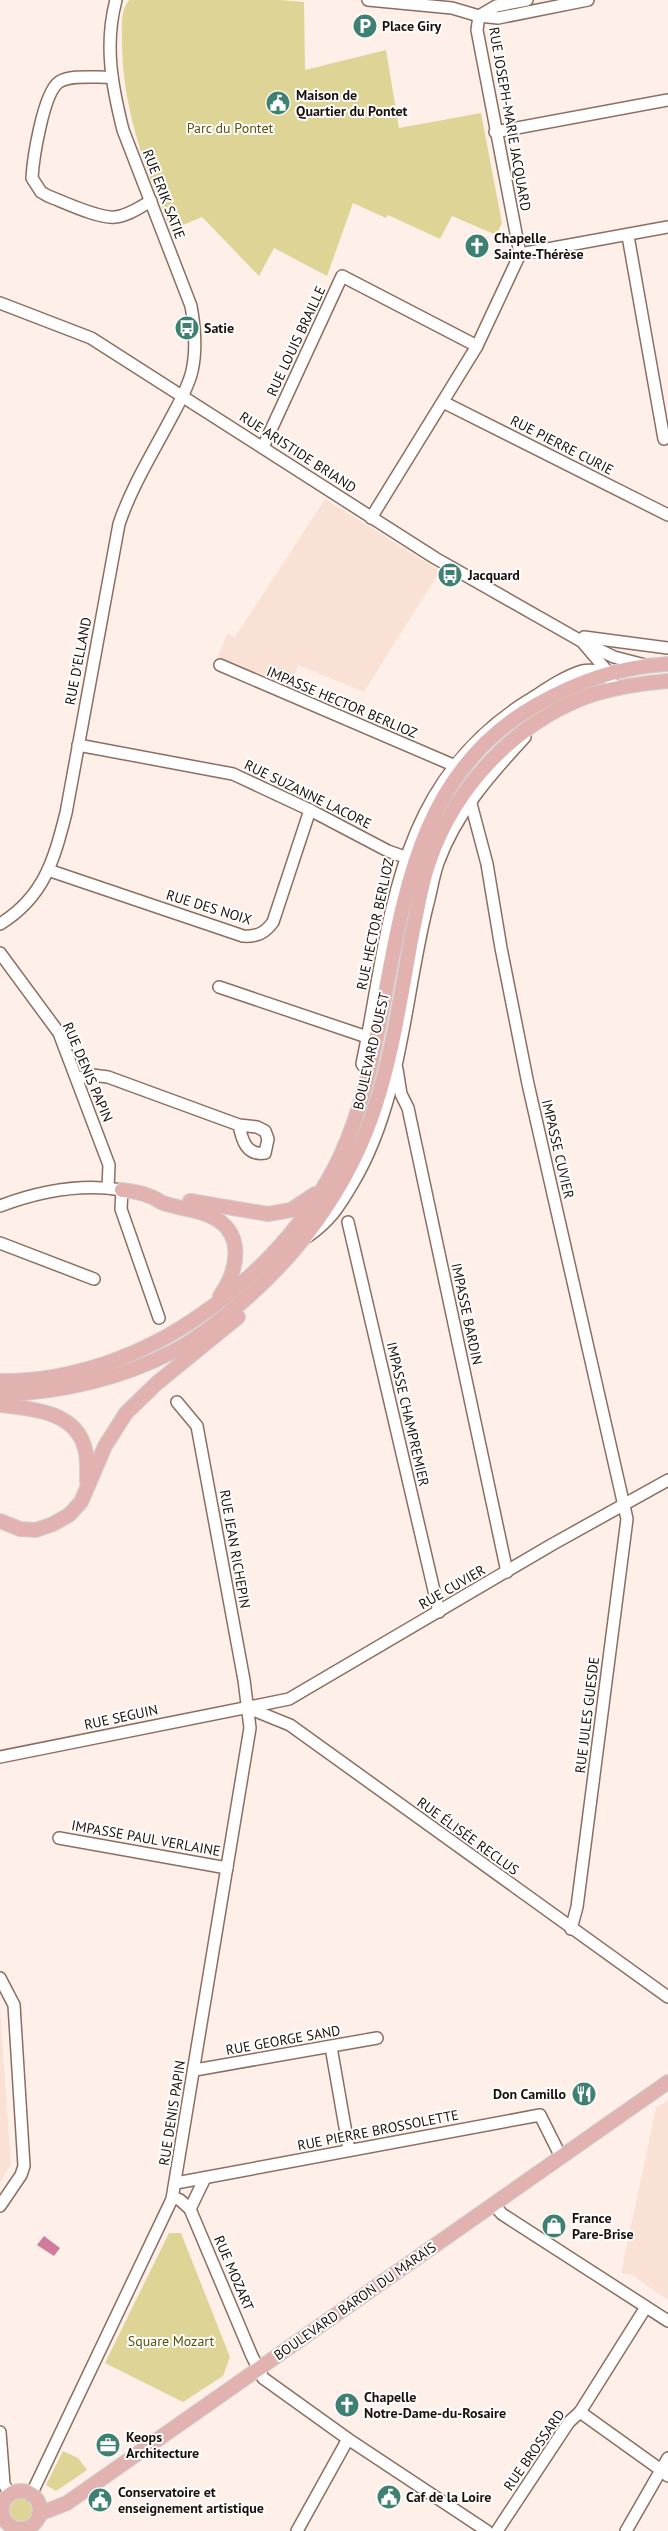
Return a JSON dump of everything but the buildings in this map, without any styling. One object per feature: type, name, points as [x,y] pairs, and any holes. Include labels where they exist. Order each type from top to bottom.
[{"type":"main road","name":"BOULEVARD OUEST","points":[[0,1381],[45,1378],[113,1360],[172,1334],[211,1308],[242,1284],[292,1231],[339,1159],[356,1116],[369,1073],[410,875],[422,837],[443,797],[491,736],[510,719],[565,688],[608,672],[645,665],[668,664]]},
{"type":"main road","name":"BOULEVARD OUEST","points":[[0,1395],[60,1389],[94,1382],[136,1368],[174,1352],[205,1331],[263,1284],[306,1238],[352,1167],[376,1103],[388,1059],[429,862],[446,822],[479,774],[498,754],[541,720],[592,695],[617,688],[668,681]]},
{"type":"main road","points":[[122,1190],[150,1196],[163,1195],[268,1214],[296,1207],[320,1190]]},
{"type":"main road","points":[[150,1196],[162,1203],[210,1216],[220,1222],[232,1238],[235,1257],[233,1276],[211,1308]]},
{"type":"main road","points":[[0,1521],[20,1529],[36,1530],[53,1524],[74,1511],[87,1489],[105,1446],[126,1413],[156,1383],[251,1306],[263,1284]]},
{"type":"main road","points":[[0,1405],[33,1409],[58,1417],[68,1423],[85,1449],[87,1489]]},
{"type":"main road","name":"BOULEVARD BARON DU MARAIS","points":[[40,2514],[67,2503],[668,2082]]},
{"type":"main road","points":[[18,2492],[31,2495],[38,2503],[40,2514],[30,2527],[14,2529],[6,2522],[2,2513],[4,2503],[10,2495],[18,2492]]},
{"type":"street","name":"RUE ERIK SATIE","points":[[116,0],[109,25],[112,78],[122,130],[191,306],[195,330],[192,373],[182,396]]},
{"type":"street","points":[[375,0],[452,8],[479,16],[498,18],[588,0]]},
{"type":"street","points":[[479,16],[496,6],[527,0]]},
{"type":"street","name":"RUE JOSEPH-MARIE JACQUARD","points":[[479,16],[477,30],[495,132],[520,254]]},
{"type":"street","points":[[112,78],[72,78],[60,81],[55,86],[47,102],[32,178],[41,192],[48,196],[103,216],[114,218],[151,202]]},
{"type":"street","points":[[495,132],[668,100]]},
{"type":"street","points":[[371,518],[477,346],[520,254],[628,236],[668,227]]},
{"type":"street","points":[[628,236],[664,439]]},
{"type":"street","name":"RUE LOUIS BRAILLE","points":[[263,447],[342,276],[477,346]]},
{"type":"street","name":"RUE ARISTIDE BRIAND","points":[[0,303],[91,338],[444,563],[581,642],[614,657],[645,665]]},
{"type":"street","name":"RUE D'ELLAND","points":[[0,924],[16,914],[29,902],[48,870],[66,813],[119,524],[126,504],[182,396]]},
{"type":"street","name":"RUE PIERRE CURIE","points":[[443,402],[668,515]]},
{"type":"street","points":[[581,642],[587,657],[582,671],[608,672],[614,657],[634,644]]},
{"type":"street","name":"RUE ARISTIDE BRIAND","points":[[581,642],[634,644],[668,648]]},
{"type":"street","name":"RUE ARISTIDE BRIAND","points":[[581,642],[608,672],[611,682],[617,688]]},
{"type":"street","name":"IMPASSE HECTOR BERLIOZ","points":[[220,665],[453,765]]},
{"type":"street","name":"RUE HECTOR BERLIOZ","points":[[369,1073],[362,1064],[391,914],[405,857],[426,809],[453,765],[473,744],[510,712],[554,684],[582,671]]},
{"type":"street","points":[[306,1238],[326,1225],[357,1176],[372,1146],[396,1063],[423,924],[438,864],[453,829],[470,800],[541,720]]},
{"type":"street","name":"RUE SUZANNE LACORE","points":[[78,745],[234,774],[310,810],[388,851],[405,857]]},
{"type":"street","name":"IMPASSE CUVIER","points":[[470,800],[487,864],[500,948],[528,1084],[624,1504]]},
{"type":"street","name":"RUE DES NOIX","points":[[48,870],[243,936],[257,936],[263,933],[273,922],[310,810]]},
{"type":"street","name":"RUE DENIS PAPIN","points":[[0,953],[59,1033],[78,1078],[109,1165],[108,1188]]},
{"type":"street","points":[[218,987],[367,1037]]},
{"type":"street","name":"IMPASSE BARDIN","points":[[396,1063],[401,1094],[408,1108],[507,1572]]},
{"type":"street","points":[[78,1078],[92,1075],[108,1077],[239,1126]]},
{"type":"street","points":[[0,1206],[52,1191],[89,1186],[122,1190],[121,1209],[159,1318]]},
{"type":"street","name":"IMPASSE CHAMPREMIER","points":[[348,1222],[439,1612]]},
{"type":"street","points":[[0,1243],[94,1279]]},
{"type":"street","name":"RUE JEAN RICHEPIN","points":[[176,1402],[197,1426],[248,1708]]},
{"type":"street","name":"RUE CUVIER","points":[[248,1708],[289,1699],[552,1544],[668,1480]]},
{"type":"street","name":"RUE JULES GUESDE","points":[[571,1929],[577,1907],[627,1519],[624,1504]]},
{"type":"street","name":"RUE DENIS PAPIN","points":[[31,2495],[80,2390],[167,2214],[173,2197],[250,1728],[248,1708]]},
{"type":"street","name":"RUE SEGUIN","points":[[0,1757],[248,1708]]},
{"type":"street","name":"RUE ÉLISÉE RECLUS","points":[[248,1708],[290,1725],[668,1997]]},
{"type":"street","name":"IMPASSE PAUL VERLAINE","points":[[59,1838],[227,1868]]},
{"type":"street","points":[[0,1978],[14,2005],[24,2166],[21,2175],[0,2206]]},
{"type":"street","name":"RUE GEORGE SAND","points":[[195,2070],[377,2038]]},
{"type":"street","points":[[331,2047],[349,2150]]},
{"type":"street","name":"RUE PIERRE BROSSOLETTE","points":[[176,2183],[204,2180],[349,2150],[540,2116],[561,2157]]},
{"type":"street","points":[[173,2197],[180,2200],[190,2209],[204,2180]]},
{"type":"street","points":[[493,2204],[502,2214],[668,2321]]},
{"type":"street","name":"RUE MOZART","points":[[190,2209],[258,2369]]},
{"type":"street","name":"RUE BROSSARD","points":[[497,2531],[569,2422],[580,2412],[646,2307]]},
{"type":"street","points":[[258,2369],[263,2378],[348,2439],[487,2531]]},
{"type":"street","name":"RUE BROSSARD","points":[[580,2412],[665,2473]]},
{"type":"street","points":[[0,2432],[4,2484],[10,2495]]},
{"type":"street","points":[[297,2531],[348,2439]]},
{"type":"street","points":[[626,2531],[665,2473],[668,2458]]},
{"type":"shaded area","points":[[325,499],[440,571],[364,692],[298,665],[288,691],[217,659],[227,634],[235,637]]},
{"type":"shaded area","points":[[0,2009],[11,2164],[0,2183]]},
{"type":"shaded area","points":[[668,2100],[668,2300],[632,2275],[621,2273],[656,2108]]},
{"type":"shaded area","points":[[44,2236],[60,2248],[54,2256],[37,2245]]},
{"type":"green space","name":"Parc du Pontet","points":[[129,0],[279,0],[304,2],[305,70],[386,50],[399,128],[481,113],[502,223],[496,235],[452,216],[440,239],[388,215],[386,218],[353,203],[327,276],[274,248],[259,276],[202,217],[171,230],[144,161],[126,90],[123,66],[122,24],[124,9]]},
{"type":"green space","name":"Square Mozart","points":[[169,2233],[181,2233],[230,2357],[223,2376],[183,2402],[105,2363]]},
{"type":"green space","points":[[63,2451],[78,2458],[87,2470],[56,2491],[46,2485]]},
{"type":"green space","points":[[21,2499],[29,2502],[32,2510],[29,2518],[21,2521],[13,2518],[10,2510],[13,2502]]},
{"type":"place","name":"Place Giry","points":[[365,26]]},
{"type":"place","name":"Maison de Quartier du Pontet","points":[[278,103]]},
{"type":"place","name":"Chapelle Sainte-Thérèse","points":[[477,246]]},
{"type":"place","name":"Satie","points":[[187,328]]},
{"type":"place","name":"Jacquard","points":[[450,575]]},
{"type":"place","name":"Don Camillo","points":[[584,2094]]},
{"type":"place","name":"France Pare-Brise","points":[[554,2226]]},
{"type":"place","name":"Chapelle Notre-Dame-du-Rosaire","points":[[347,2405]]},
{"type":"place","name":"Keops Architecture","points":[[108,2445]]},
{"type":"place","name":"Caf de la Loire","points":[[389,2497]]},
{"type":"place","name":"Conservatoire et enseignement artistique","points":[[100,2500]]}]
